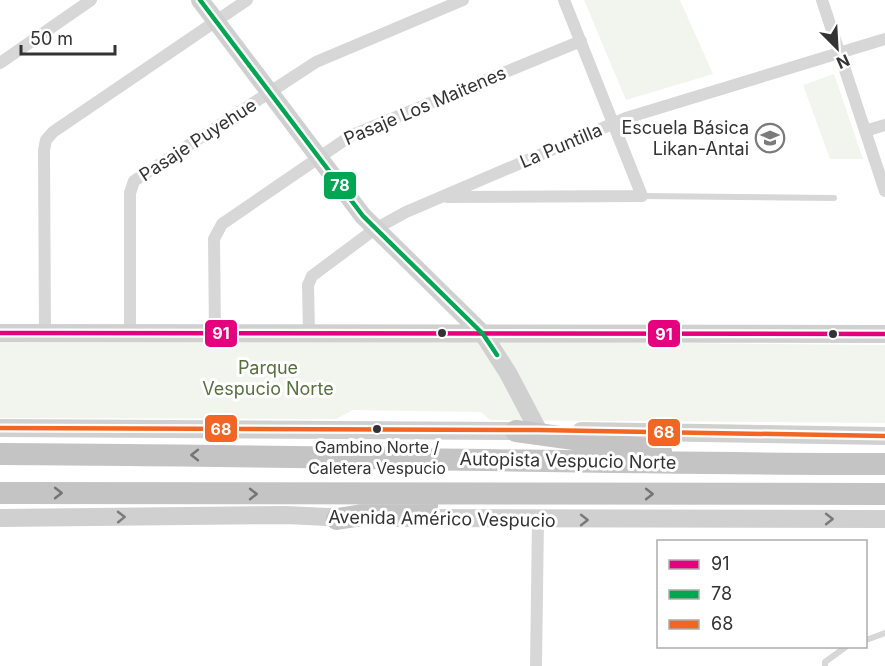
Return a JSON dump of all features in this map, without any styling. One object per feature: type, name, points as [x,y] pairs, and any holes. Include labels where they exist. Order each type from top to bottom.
[{"type":"highway","points":[[527,431],[760,465]]},
{"type":"highway","name":"Autopista Vespucio Norte","points":[[0,454],[286,455],[760,465],[885,464]]},
{"type":"highway","name":"Autopista Vespucio Norte","points":[[0,493],[885,494]]},
{"type":"highway","points":[[337,519],[506,494]]},
{"type":"main road","points":[[200,0],[375,230],[483,334],[508,373],[527,431]]},
{"type":"main road","points":[[0,333],[885,334]]},
{"type":"main road","points":[[0,428],[885,436]]},
{"type":"main road","name":"Avenida Américo Vespucio","points":[[0,518],[286,515],[337,519],[885,519]]},
{"type":"street","points":[[0,63],[92,0]]},
{"type":"street","points":[[45,333],[44,150],[46,140],[53,132],[247,0]]},
{"type":"street","name":"Pasaje Puyehue","points":[[130,333],[132,185],[177,152],[316,62],[463,0]]},
{"type":"street","points":[[441,197],[642,196],[615,123],[564,0]]},
{"type":"street","points":[[822,0],[885,191]]},
{"type":"street","name":"La Puntilla","points":[[309,334],[309,280],[375,230],[406,212],[615,123],[885,39]]},
{"type":"street","name":"Pasaje Los Maitenes","points":[[215,334],[214,239],[217,230],[352,135],[581,41]]},
{"type":"street","points":[[865,131],[885,125]]},
{"type":"street","points":[[536,666],[538,520]]},
{"type":"lane","points":[[642,196],[834,198]]},
{"type":"lane","points":[[867,640],[885,633]]},
{"type":"lane","points":[[825,666],[825,662],[832,655],[844,648]]},
{"type":"green space","points":[[584,0],[680,0],[713,74],[626,100]]},
{"type":"green space","points":[[834,74],[863,159],[830,159],[803,85]]},
{"type":"green space","name":"Parque Vespucio Norte","points":[[0,337],[885,345],[885,423],[490,420],[481,412],[353,410],[336,419],[0,418]]},
{"type":"transit line","name":"78","points":[[200,0],[363,216],[483,334],[497,355]]},
{"type":"transit line","name":"91","points":[[0,333],[885,334]]},
{"type":"transit line","name":"68","points":[[0,428],[538,430],[885,436]]},
{"type":"place","name":"Escuela Básica Likan-Antai","points":[[770,138]]},
{"type":"place","name":"Gambino Norte / Caletera Vespucio","points":[[377,429]]}]
